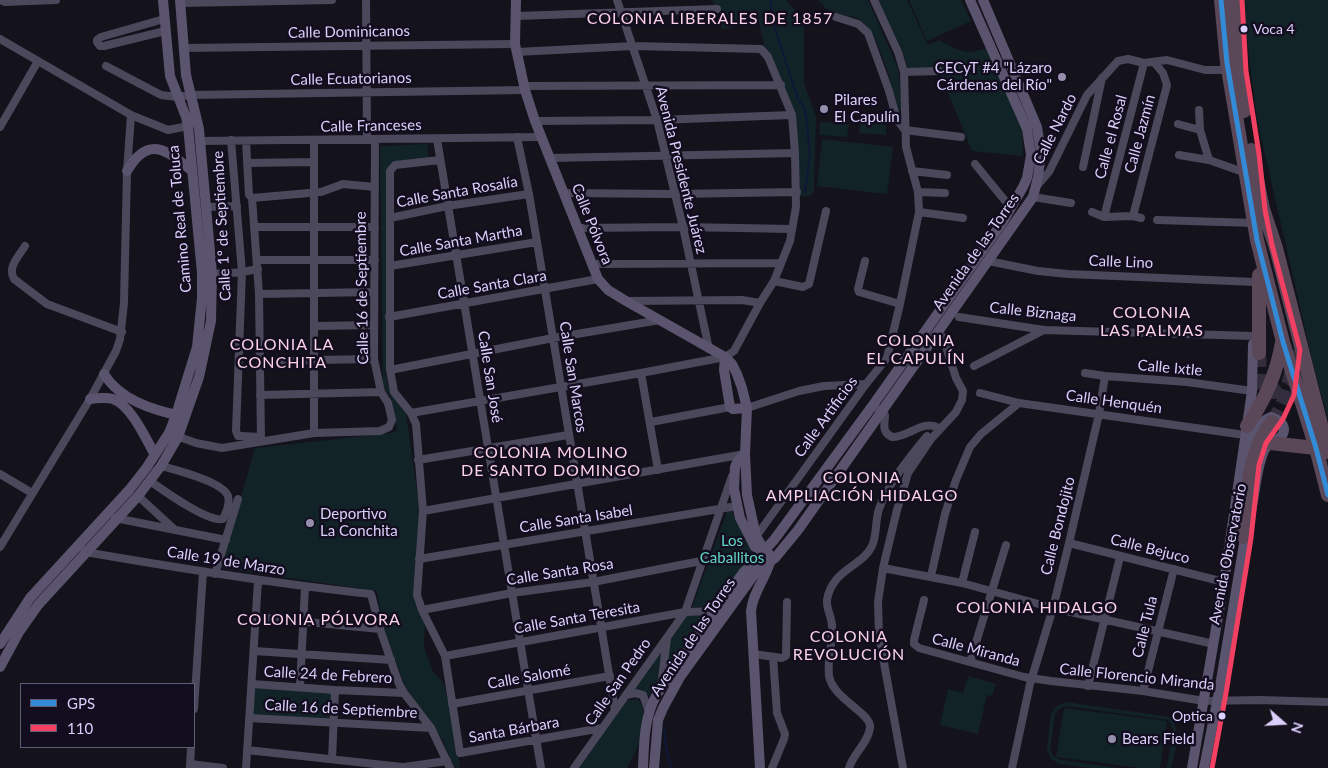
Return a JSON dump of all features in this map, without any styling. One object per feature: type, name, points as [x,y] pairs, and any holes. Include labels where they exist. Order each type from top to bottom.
[{"type":"highway","points":[[1221,0],[1228,70],[1256,240],[1259,354]]},
{"type":"highway","points":[[1234,0],[1239,72],[1252,155],[1263,209],[1276,248],[1322,450],[1328,495]]},
{"type":"highway","points":[[1246,430],[1264,400],[1288,346],[1258,211],[1252,155]]},
{"type":"highway","points":[[1256,240],[1322,450]]},
{"type":"highway","points":[[1244,537],[1252,464],[1259,440],[1272,422]]},
{"type":"highway","points":[[1270,443],[1322,450]]},
{"type":"street","points":[[0,0],[5,2],[56,0]]},
{"type":"street","name":"Camino Real de Toluca","points":[[0,644],[30,598],[116,518],[138,496],[155,474],[174,435],[176,415],[197,347],[202,305],[202,274],[188,126],[170,76],[163,0]]},
{"type":"street","points":[[180,2],[332,0]]},
{"type":"street","name":"Calle 16 de Septiembre","points":[[314,433],[386,430],[392,420],[388,403],[382,392],[374,359],[376,227],[375,187],[366,93],[366,0]]},
{"type":"street","name":"Calle Pólvora","points":[[516,0],[516,48],[525,88],[535,121],[598,279],[608,290],[725,357]]},
{"type":"street","name":"Avenida Presidente Juárez","points":[[617,0],[657,120],[683,227],[709,348]]},
{"type":"street","name":"Calle Artificios","points":[[754,539],[866,384],[887,358],[900,304],[919,212],[918,192],[906,147],[904,72],[898,52],[874,0]]},
{"type":"street","name":"Avenida de las Torres","points":[[644,768],[644,740],[649,712],[661,690],[743,573],[774,540],[988,261],[1034,192],[1041,152],[1037,127],[994,41],[970,0]]},
{"type":"street","name":"Avenida de las Torres","points":[[654,768],[658,720],[680,677],[756,572],[772,560],[798,530],[1011,208],[1027,178],[1030,142],[1022,115],[994,41],[983,0]]},
{"type":"street","name":"Camino Real de Toluca","points":[[0,667],[38,605],[83,549],[105,517],[186,418],[206,349],[212,321],[212,274],[207,207],[200,141],[196,115],[190,95],[183,48],[180,2]]},
{"type":"street","points":[[516,16],[717,9]]},
{"type":"street","name":"Calle Artificios","points":[[836,17],[865,28],[897,120],[905,130]]},
{"type":"street","points":[[164,19],[101,37],[97,42],[102,47],[165,31]]},
{"type":"street","points":[[0,39],[131,115],[168,130],[188,126]]},
{"type":"street","name":"Calle Dominicanos","points":[[183,48],[366,46],[757,48],[761,49],[768,56],[781,85]]},
{"type":"street","name":"Calle Nardo","points":[[1034,192],[1049,172],[1082,102],[1103,76],[1118,61],[1128,58],[1144,64]]},
{"type":"street","points":[[1144,64],[1167,60],[1205,70],[1228,70]]},
{"type":"street","points":[[0,127],[38,61]]},
{"type":"street","name":"Calle Jazmín","points":[[1104,217],[1137,217],[1167,85],[1163,73],[1154,62]]},
{"type":"street","name":"Calle el Rosal","points":[[1104,217],[1144,64]]},
{"type":"street","points":[[106,66],[155,93],[177,97]]},
{"type":"street","points":[[904,72],[939,71]]},
{"type":"street","points":[[1083,168],[1103,76]]},
{"type":"street","name":"Calle Ecuatorianos","points":[[177,97],[190,95],[366,93],[646,85],[781,85]]},
{"type":"street","points":[[410,413],[725,357],[734,351],[774,281],[792,229],[797,192],[796,153],[792,115],[781,85]]},
{"type":"street","points":[[1199,110],[1200,130],[1209,160]]},
{"type":"street","points":[[0,547],[90,399],[119,345],[122,332],[127,171],[131,115]]},
{"type":"street","points":[[535,121],[657,120],[792,115]]},
{"type":"street","points":[[1178,124],[1200,130]]},
{"type":"street","points":[[905,130],[961,137]]},
{"type":"street","name":"Calle Franceses","points":[[200,141],[542,137]]},
{"type":"street","name":"Calle San Marcos","points":[[517,138],[529,194],[592,582],[615,710]]},
{"type":"street","name":"Calle San José","points":[[437,139],[541,768]]},
{"type":"street","name":"Calle 1º de Septiembre","points":[[231,140],[242,272],[236,431],[238,436],[261,440]]},
{"type":"street","points":[[174,435],[196,443],[222,448],[261,440],[314,433],[314,140]]},
{"type":"street","points":[[246,141],[249,195],[252,198],[258,269],[261,440]]},
{"type":"street","points":[[127,171],[134,159],[141,152],[149,149],[166,152],[192,171]]},
{"type":"street","points":[[550,158],[796,153]]},
{"type":"street","points":[[1179,155],[1209,160],[1246,173]]},
{"type":"street","points":[[440,160],[395,165],[390,171],[390,370],[394,392],[416,424],[423,512],[417,595],[422,610],[445,656],[452,704]]},
{"type":"street","points":[[247,162],[314,162]]},
{"type":"street","points":[[975,164],[1011,208]]},
{"type":"street","points":[[912,171],[947,175]]},
{"type":"street","points":[[252,198],[321,192],[343,184],[375,187]]},
{"type":"street","points":[[564,193],[797,192]]},
{"type":"street","points":[[918,192],[944,193]]},
{"type":"street","points":[[1034,192],[1071,203]]},
{"type":"street","name":"Calle Santa Rosalía","points":[[390,218],[447,206],[529,194]]},
{"type":"street","points":[[207,207],[237,206]]},
{"type":"street","points":[[774,281],[803,287],[809,284],[826,211]]},
{"type":"street","points":[[919,212],[963,218]]},
{"type":"street","points":[[1092,212],[1104,217]]},
{"type":"street","points":[[1157,220],[1254,223]]},
{"type":"street","points":[[254,228],[376,227]]},
{"type":"street","points":[[579,228],[792,229]]},
{"type":"street","points":[[996,231],[1004,238]]},
{"type":"street","name":"Calle Santa Martha","points":[[390,266],[536,242]]},
{"type":"street","points":[[24,246],[11,269],[14,279],[47,304],[122,332]]},
{"type":"street","points":[[257,260],[375,260]]},
{"type":"street","points":[[865,261],[858,289],[859,292],[900,304]]},
{"type":"street","name":"Calle Lino","points":[[988,261],[1052,273],[1257,277]]},
{"type":"street","points":[[592,264],[781,263]]},
{"type":"street","points":[[212,274],[258,269]]},
{"type":"street","name":"Avenida Observatorio","points":[[1192,768],[1224,582],[1252,391],[1257,277]]},
{"type":"street","name":"Calle Santa Clara","points":[[389,317],[598,279]]},
{"type":"street","points":[[259,294],[374,292]]},
{"type":"street","points":[[626,301],[698,299],[742,300],[760,303]]},
{"type":"street","name":"Calle Biznaga","points":[[959,317],[1044,330],[1254,336]]},
{"type":"street","points":[[390,370],[553,338],[660,320]]},
{"type":"street","points":[[315,326],[374,325]]},
{"type":"street","points":[[974,366],[1044,330]]},
{"type":"street","points":[[849,768],[867,736],[870,725],[866,717],[837,693],[831,683],[829,672],[832,627],[827,599],[837,578],[866,555],[871,548],[881,504],[901,469],[937,427],[957,410],[962,400],[963,391],[956,378],[943,337]]},
{"type":"street","points":[[725,357],[724,370],[730,407]]},
{"type":"street","points":[[725,357],[732,364],[737,374],[747,408],[745,454],[747,494],[754,539]]},
{"type":"street","points":[[260,363],[374,359]]},
{"type":"street","points":[[641,373],[658,470]]},
{"type":"street","name":"Calle Ixtle","points":[[1086,373],[1186,382],[1252,391]]},
{"type":"street","points":[[104,374],[112,387],[118,391],[150,408],[186,418]]},
{"type":"street","name":"Calle Bondojito","points":[[1012,768],[1030,684],[1069,543],[1099,414],[1105,376]]},
{"type":"street","points":[[651,422],[730,407],[733,409],[747,408],[799,391],[824,386],[866,384]]},
{"type":"street","points":[[260,395],[382,392]]},
{"type":"street","name":"Calle Henquén","points":[[980,393],[1019,403],[1246,430]]},
{"type":"street","points":[[90,399],[108,398],[121,402],[132,415],[155,455]]},
{"type":"street","points":[[931,576],[945,514],[956,480],[970,447],[981,434],[1019,403]]},
{"type":"street","points":[[877,408],[885,416],[884,429],[892,437],[924,426],[937,427]]},
{"type":"street","name":"Avenida Observatorio","points":[[1204,768],[1244,537],[1262,456],[1265,448],[1281,436],[1284,431],[1283,424],[1271,417],[1259,425],[1241,464]]},
{"type":"street","points":[[903,768],[879,636],[878,602],[883,568],[905,481],[912,465],[937,427]]},
{"type":"street","points":[[418,460],[568,435]]},
{"type":"street","points":[[745,454],[735,467],[734,489],[740,518],[762,552],[772,560],[767,573],[756,591],[752,604],[760,768]]},
{"type":"street","points":[[423,512],[745,454]]},
{"type":"street","points":[[147,467],[196,511],[219,520],[224,517],[229,503],[228,497],[220,486],[155,474]]},
{"type":"street","name":"Calle San Pedro","points":[[574,768],[685,612],[735,467]]},
{"type":"street","points":[[0,474],[32,493]]},
{"type":"street","points":[[138,496],[176,530]]},
{"type":"street","points":[[215,574],[238,499]]},
{"type":"street","name":"Calle Santa Isabel","points":[[419,559],[737,506]]},
{"type":"street","points":[[105,517],[226,540]]},
{"type":"street","points":[[962,583],[975,532]]},
{"type":"street","name":"Calle Bejuco","points":[[1069,543],[1224,582]]},
{"type":"street","points":[[970,662],[1006,545]]},
{"type":"street","name":"Calle 19 de Marzo","points":[[83,549],[215,574],[371,594],[380,628]]},
{"type":"street","points":[[1088,686],[1120,557]]},
{"type":"street","name":"Calle Santa Rosa","points":[[422,610],[512,593],[592,582],[701,561]]},
{"type":"street","points":[[883,568],[962,583],[1052,608],[1214,644]]},
{"type":"street","name":"Calle Tula","points":[[1143,691],[1174,569]]},
{"type":"street","points":[[195,694],[203,572]]},
{"type":"street","points":[[246,768],[258,580]]},
{"type":"street","points":[[300,687],[305,587]]},
{"type":"street","name":"Calle Miranda","points":[[924,600],[914,644],[922,650],[1033,678]]},
{"type":"street","points":[[753,654],[784,658],[787,654],[787,602]]},
{"type":"street","name":"Calle Santa Teresita","points":[[445,656],[685,612],[715,611]]},
{"type":"street","points":[[247,750],[399,768],[449,764],[431,728],[404,693],[380,628],[256,617]]},
{"type":"street","points":[[661,690],[667,636]]},
{"type":"street","points":[[254,651],[391,660]]},
{"type":"street","points":[[772,768],[785,734],[777,713],[773,657]]},
{"type":"street","name":"Calle Salomé","points":[[452,704],[610,676]]},
{"type":"street","name":"Calle Florencio Miranda","points":[[1033,678],[1143,691],[1204,701],[1328,702]]},
{"type":"street","name":"Calle 24 de Febrero","points":[[252,684],[404,693]]},
{"type":"street","points":[[332,759],[335,690]]},
{"type":"street","points":[[626,695],[635,693],[643,696],[649,712]]},
{"type":"street","name":"Santa Bárbara","points":[[452,704],[460,753],[602,728]]},
{"type":"street","name":"Calle 16 de Septiembre","points":[[249,718],[431,728]]},
{"type":"street","points":[[191,748],[190,766],[223,768]]},
{"type":"green space","points":[[712,0],[786,0],[804,20],[804,83],[816,117],[814,190],[812,195],[799,197],[794,114],[764,45],[759,22],[722,29],[721,13],[716,11]]},
{"type":"green space","points":[[818,0],[868,0],[898,68],[902,110],[899,111],[879,47],[866,25],[859,19],[831,12]]},
{"type":"green space","points":[[877,0],[907,0],[928,45],[939,40],[968,52],[988,47],[1022,127],[1023,156],[972,151],[939,71],[909,71],[899,43]]},
{"type":"green space","points":[[909,0],[961,0],[971,21],[927,41]]},
{"type":"green space","points":[[1242,0],[1328,0],[1328,420],[1257,120]]},
{"type":"green space","points":[[860,121],[886,123],[886,135],[859,133]]},
{"type":"green space","points":[[820,122],[849,124],[847,137],[819,135]]},
{"type":"green space","points":[[822,139],[893,147],[887,194],[817,186]]},
{"type":"green space","name":"Deportivo La Conchita","points":[[427,144],[429,159],[390,164],[387,302],[389,374],[384,369],[389,389],[406,412],[420,514],[413,593],[425,623],[424,647],[433,672],[443,682],[449,702],[460,768],[456,768],[451,762],[443,741],[406,690],[383,626],[377,591],[221,568],[255,448],[397,431],[391,398],[383,386],[380,146]]},
{"type":"green space","name":"Los Caballitos","points":[[732,511],[753,554],[712,606],[692,607],[727,512]]},
{"type":"green space","points":[[684,615],[703,616],[704,618],[648,697],[643,690],[634,689]]},
{"type":"green space","points":[[968,676],[996,684],[992,696],[987,695],[978,734],[940,725],[948,689],[963,693]]},
{"type":"green space","points":[[252,686],[331,693],[329,720],[251,715]]},
{"type":"green space","points":[[638,699],[643,707],[644,725],[639,743],[627,768],[579,768],[619,708],[628,700]]},
{"type":"green space","points":[[1066,702],[1170,717],[1174,722],[1177,734],[1171,768],[1167,768],[1173,729],[1168,720],[1067,706],[1059,709],[1055,714],[1050,750],[1053,756],[1061,760],[1118,768],[1089,768],[1060,764],[1051,759],[1047,750],[1051,713],[1057,706]]},
{"type":"green space","name":"Bears Field","points":[[1064,708],[1167,721],[1160,768],[1140,768],[1056,757]]},
{"type":"waterway","points":[[770,0],[773,22],[798,99],[804,108],[806,116],[810,154],[805,192]]},
{"type":"waterway","points":[[664,727],[671,768]]},
{"type":"tunnel","points":[[1272,422],[1288,388],[1293,350]]},
{"type":"tunnel","points":[[1259,353],[1260,380],[1265,390],[1279,391],[1289,382]]},
{"type":"transit line","name":"GPS","points":[[1221,0],[1227,63],[1257,240],[1283,342],[1316,448],[1328,495]]},
{"type":"transit line","name":"110","points":[[1212,768],[1251,538],[1259,465],[1266,443],[1283,419],[1294,395],[1300,350],[1272,245],[1265,210],[1259,154],[1246,71],[1242,0]]},
{"type":"place","name":"Voca 4","points":[[1244,29]]},
{"type":"place","name":"CECyT #4 \"Lázaro Cárdenas del Río\"","points":[[1062,77]]},
{"type":"place","name":"Pilares El Capulín","points":[[824,109]]},
{"type":"place","name":"Deportivo La Conchita","points":[[310,523]]},
{"type":"place","name":"Optica","points":[[1222,716]]},
{"type":"place","name":"Bears Field","points":[[1112,739]]},
{"type":"district","name":"COLONIA LIBERALES DE 1857","points":[[710,19]]},
{"type":"district","name":"COLONIA LAS PALMAS","points":[[1152,322]]},
{"type":"district","name":"COLONIA EL CAPULÍN","points":[[916,350]]},
{"type":"district","name":"COLONIA LA CONCHITA","points":[[282,354]]},
{"type":"district","name":"COLONIA MOLINO DE SANTO DOMINGO","points":[[551,462]]},
{"type":"district","name":"COLONIA AMPLIACIÓN HIDALGO","points":[[862,487]]},
{"type":"district","name":"COLONIA HIDALGO","points":[[1037,608]]},
{"type":"district","name":"COLONIA PÓLVORA","points":[[319,620]]},
{"type":"district","name":"COLONIA REVOLUCIÓN","points":[[849,646]]}]
